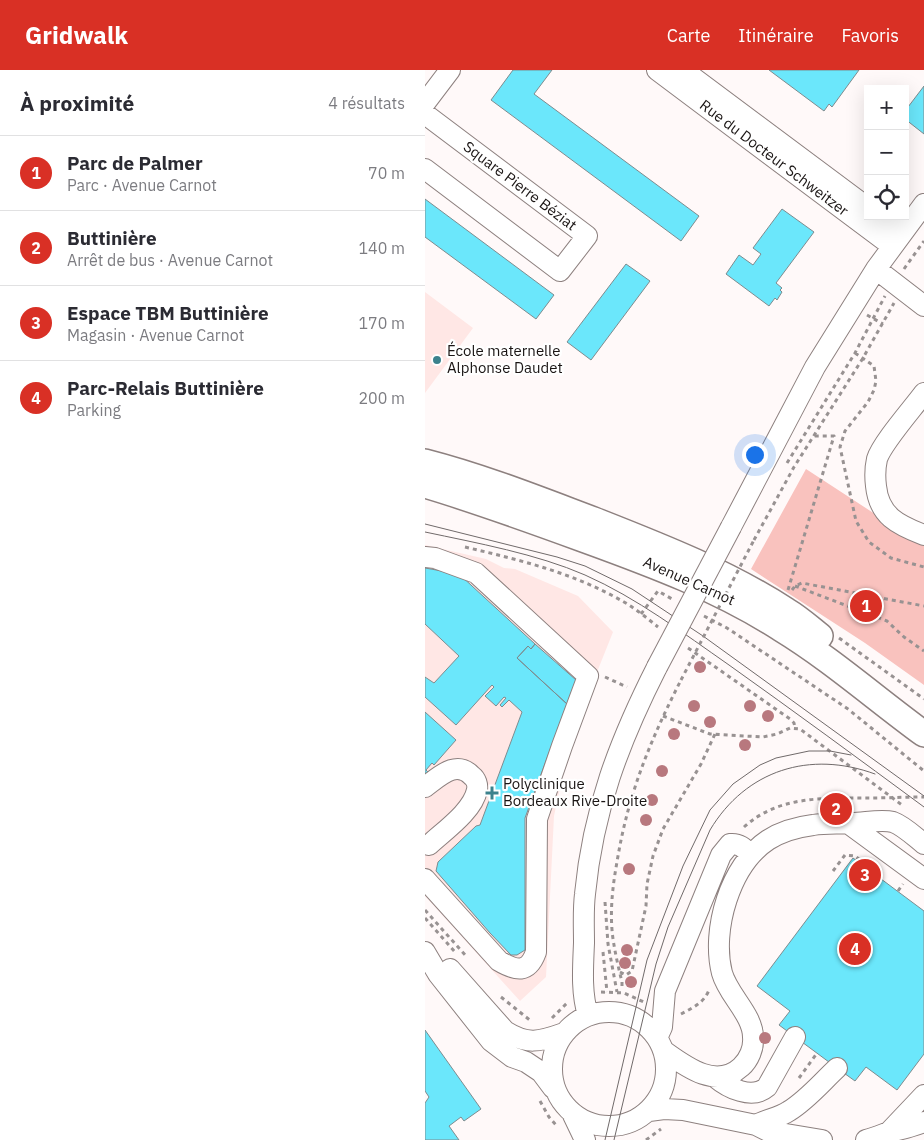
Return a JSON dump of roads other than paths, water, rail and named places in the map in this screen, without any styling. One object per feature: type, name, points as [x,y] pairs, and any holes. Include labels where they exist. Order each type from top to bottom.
[{"type":"main road","points":[[425,462],[456,470],[523,493],[643,539],[696,562],[744,586],[789,611],[826,635]]},
{"type":"main road","name":"Avenue Carnot","points":[[425,473],[520,504],[693,569],[826,635],[924,712]]},
{"type":"main road","name":"Avenue Carnot","points":[[425,486],[516,514],[688,578],[735,601],[814,650],[924,734]]},
{"type":"main road","points":[[425,496],[512,523],[683,587],[730,609],[776,635],[888,708]]},
{"type":"street","points":[[425,103],[450,70]]},
{"type":"street","name":"Rue du Docteur Schweitzer","points":[[657,70],[864,205]]},
{"type":"street","name":"Rue du Docteur Schweitzer","points":[[683,70],[780,152],[897,239]]},
{"type":"street","name":"Square Pierre Béziat","points":[[425,114],[587,236],[560,271],[425,169]]},
{"type":"street","points":[[587,1015],[584,989],[584,896],[592,843],[609,776],[643,695],[657,667],[815,367],[876,269],[924,204]]},
{"type":"street","points":[[883,220],[897,239]]},
{"type":"street","points":[[876,269],[924,306]]},
{"type":"street","points":[[924,393],[877,458],[875,478],[877,498],[888,515],[897,523],[924,535]]},
{"type":"street","points":[[425,556],[476,573],[588,676],[537,819],[536,952],[533,960],[521,969],[510,968],[499,961],[425,879]]},
{"type":"street","points":[[425,787],[447,771],[457,768],[465,770],[477,782],[477,790],[465,812],[426,845]]},
{"type":"street","points":[[545,1092],[554,1050],[564,1033],[587,1015],[610,1012],[623,1013],[642,1023],[660,1044],[693,1070],[705,1075],[725,1076],[737,1071],[745,1063],[751,1051],[752,1028],[728,988],[722,974],[719,932],[736,878],[751,855],[765,841],[779,833],[796,827],[819,824],[894,823],[924,844]]},
{"type":"street","points":[[849,824],[924,879]]},
{"type":"street","points":[[630,1140],[643,1115],[663,1090],[667,1078],[667,1063],[660,1044],[662,1027],[669,1016],[665,991],[721,855],[731,844],[735,843],[739,844],[751,855]]},
{"type":"street","points":[[425,946],[448,967],[505,1031],[514,1037],[524,1041],[539,1041],[564,1033]]},
{"type":"street","points":[[425,952],[438,974],[491,1041],[512,1057],[527,1062],[541,1072],[545,1092],[561,1103],[565,1121],[585,1140]]},
{"type":"street","points":[[715,1077],[725,1086],[752,1093],[762,1091],[767,1087],[795,1037]]},
{"type":"street","points":[[757,1126],[766,1120],[781,1117],[791,1111],[837,1068]]},
{"type":"street","points":[[888,1133],[924,1095]]},
{"type":"street","points":[[565,1121],[618,1126],[643,1115],[683,1110],[757,1126],[768,1131],[823,1140]]},
{"type":"street","points":[[866,1140],[912,1128],[924,1122]]},
{"type":"tram line","points":[[425,524],[557,557],[585,566],[632,589],[703,636],[924,796]]},
{"type":"tram line","points":[[425,532],[547,561],[585,575],[623,594],[729,665],[924,807]]},
{"type":"tram line","points":[[605,1140],[647,960],[683,866],[710,810],[733,784],[760,765],[776,758],[809,751],[830,751],[851,755]]},
{"type":"tram line","points":[[614,1140],[656,964],[668,927],[710,830],[725,809],[742,793],[761,780],[782,770],[804,765],[827,764],[851,767],[875,774]]},
{"type":"place","name":"École maternelle Alphonse Daudet","points":[[437,360]]},
{"type":"place","name":"Parc de Palmer","points":[[866,606]]},
{"type":"place","name":"Polyclinique Bordeaux Rive-Droite","points":[[492,793]]},
{"type":"place","name":"Buttinière","points":[[836,809]]},
{"type":"place","name":"Espace TBM Buttinière","points":[[865,875]]},
{"type":"place","name":"Parc-Relais Buttinière","points":[[855,949]]}]
